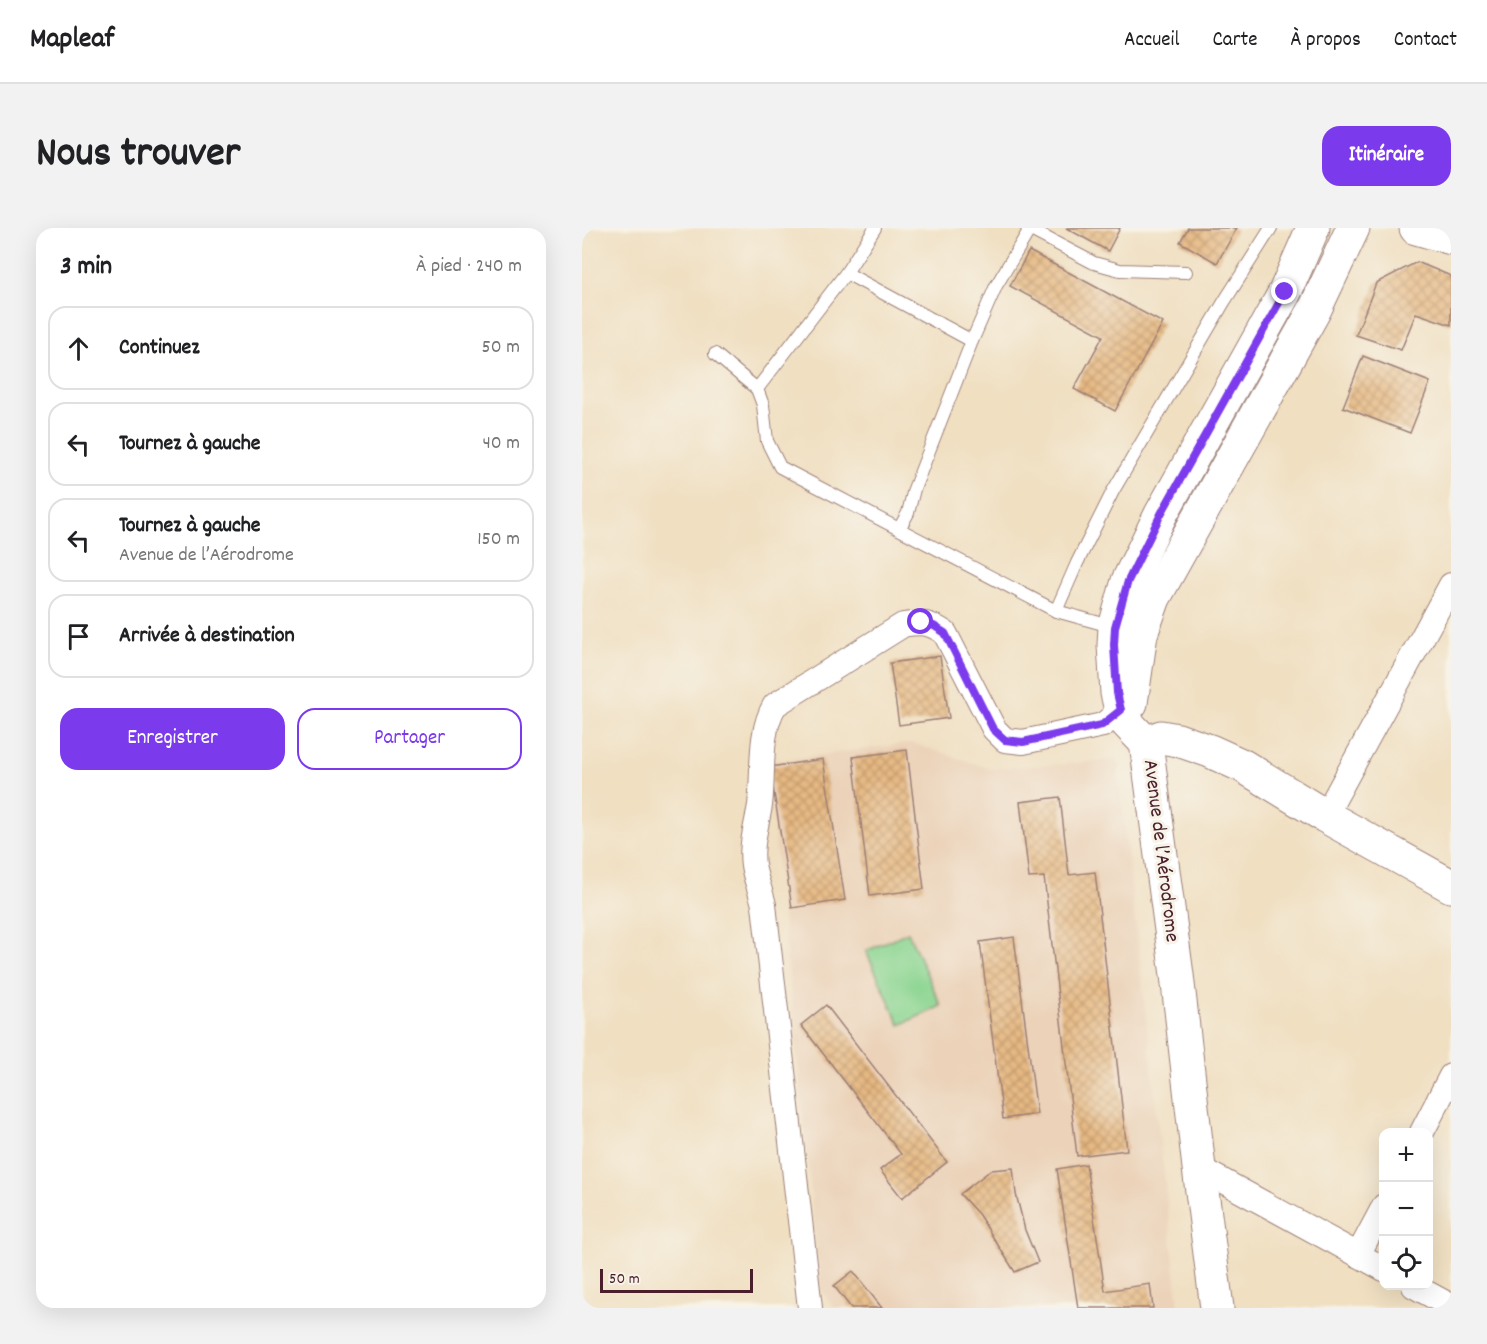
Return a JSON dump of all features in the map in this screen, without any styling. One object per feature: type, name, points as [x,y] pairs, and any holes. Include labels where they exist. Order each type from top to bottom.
[{"type":"main road","points":[[1352,228],[1314,311],[1154,598],[1141,634],[1132,725],[1161,737],[1210,751],[1243,766],[1325,816],[1451,886]]},
{"type":"main road","name":"Avenue de l’Aérodrome","points":[[1217,1308],[1177,975],[1132,725],[1117,693],[1115,627],[1128,581],[1161,514],[1285,292],[1312,230],[1369,228]]},
{"type":"main road","points":[[1416,228],[1451,238]]},
{"type":"street","points":[[1325,816],[1451,585]]},
{"type":"street","points":[[810,1308],[764,905],[753,864],[753,841],[760,803],[762,752],[770,714],[775,705],[903,625],[921,622],[945,633],[993,729],[1005,740],[1023,742],[1102,725],[1132,725]]},
{"type":"street","points":[[1424,1128],[1451,1076]]},
{"type":"street","points":[[1199,1168],[1379,1267]]},
{"type":"street","points":[[1358,1255],[1379,1214]]},
{"type":"street","points":[[1421,1290],[1451,1306]]},
{"type":"lane","points":[[757,389],[846,273],[875,228]]},
{"type":"lane","points":[[1056,610],[1113,491],[1224,302],[1271,228]]},
{"type":"lane","points":[[899,529],[908,513],[914,489],[972,341],[996,286],[1029,229],[1094,263],[1120,270],[1186,272]]},
{"type":"lane","points":[[846,273],[972,341]]},
{"type":"lane","points":[[715,354],[757,389],[763,405],[767,441],[780,467],[1056,610],[1115,627]]},
{"type":"shaded area","points":[[912,743],[991,769],[1117,760],[1179,1308],[834,1308],[821,1290],[767,762]]},
{"type":"green space","points":[[908,932],[941,1006],[900,1025],[866,951]]},
{"type":"building","points":[[1066,228],[1120,228],[1108,251]]},
{"type":"building","points":[[1188,228],[1237,228],[1217,263],[1180,242]]},
{"type":"building","points":[[1029,251],[1163,323],[1115,411],[1074,389],[1103,336],[1010,286]]},
{"type":"building","points":[[1417,262],[1451,276],[1451,325],[1416,313],[1401,350],[1356,335],[1376,283]]},
{"type":"building","points":[[1363,356],[1430,382],[1410,433],[1343,407]]},
{"type":"building","points":[[940,656],[949,718],[899,725],[890,663]]},
{"type":"building","points":[[907,750],[924,889],[870,896],[853,757]]},
{"type":"building","points":[[823,759],[845,900],[792,908],[770,767]]},
{"type":"building","points":[[1060,797],[1069,875],[1095,872],[1127,1150],[1077,1156],[1044,877],[1029,878],[1020,802]]},
{"type":"building","points":[[1014,937],[1037,1114],[1003,1119],[980,942]]},
{"type":"building","points":[[826,1005],[947,1162],[902,1198],[880,1170],[901,1154],[801,1025]]},
{"type":"building","points":[[1086,1164],[1105,1291],[1150,1284],[1153,1308],[1078,1308],[1057,1169]]},
{"type":"building","points":[[1013,1168],[1016,1194],[1025,1230],[1038,1262],[1015,1272],[979,1215],[960,1194],[991,1170]]},
{"type":"building","points":[[853,1271],[882,1308],[851,1308],[834,1286]]},
{"type":"route","points":[[921,622],[945,633],[993,729],[1005,740],[1023,742],[1102,725],[1121,710],[1117,693],[1114,645],[1115,627],[1128,581],[1161,514],[1285,292]]}]
